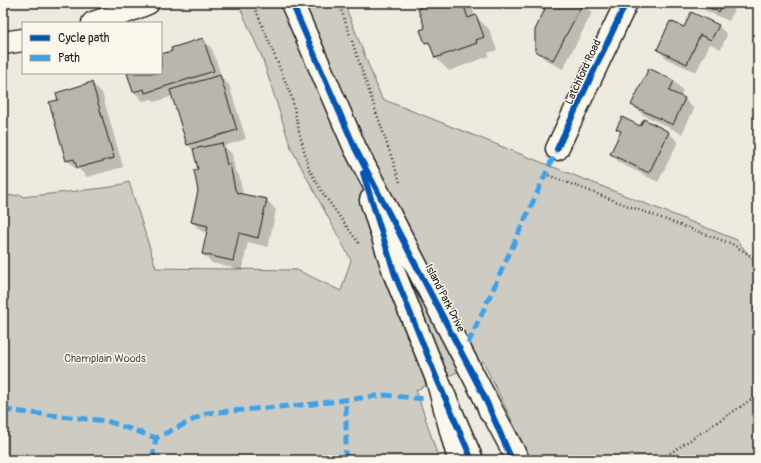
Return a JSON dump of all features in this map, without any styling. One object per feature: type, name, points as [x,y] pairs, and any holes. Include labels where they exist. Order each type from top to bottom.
[{"type":"main road","points":[[96,22],[148,3]]},
{"type":"main road","name":"Island Park Drive","points":[[292,3],[355,148],[484,396],[512,460]]},
{"type":"main road","name":"Latchford Road","points":[[557,149],[626,3]]},
{"type":"main road","points":[[3,43],[22,40]]},
{"type":"main road","name":"Island Park Drive","points":[[355,148],[395,275],[472,460]]},
{"type":"main road","points":[[437,379],[459,460]]},
{"type":"main road","points":[[484,396],[518,460]]},
{"type":"path","points":[[253,3],[292,98],[299,131],[310,169],[324,195],[363,250]]},
{"type":"path","points":[[339,3],[400,182]]},
{"type":"path","points":[[546,174],[631,208],[732,244],[758,260]]},
{"type":"path","points":[[660,460],[758,395]]},
{"type":"green space","name":"Champlain Woods","points":[[238,3],[344,3],[382,99],[737,240],[758,267],[758,460],[531,460],[483,361],[416,390],[439,460],[3,460],[3,196],[22,195],[23,197],[112,187],[129,182],[156,268],[297,270],[341,291],[351,260],[291,148],[262,57]]},
{"type":"building","points":[[418,3],[463,3],[468,18],[476,15],[484,37],[476,40],[477,43],[435,58],[429,42],[425,43],[420,30],[425,28],[418,9],[420,9]]},
{"type":"building","points":[[534,3],[583,3],[553,60],[535,51],[535,30],[545,9]]},
{"type":"building","points":[[699,3],[723,3],[719,12]]},
{"type":"building","points":[[691,12],[719,25],[711,40],[700,35],[687,64],[657,50],[670,21],[684,27]]},
{"type":"building","points":[[203,38],[214,71],[145,93],[144,89],[133,92],[127,74],[162,74],[162,54],[172,51],[171,48]]},
{"type":"building","points":[[649,68],[674,81],[669,91],[685,98],[673,125],[631,105]]},
{"type":"building","points":[[220,75],[237,130],[187,145],[170,90]]},
{"type":"building","points":[[92,82],[114,158],[77,168],[74,159],[66,161],[49,102],[58,100],[56,93]]},
{"type":"building","points":[[622,117],[640,126],[644,119],[669,132],[649,173],[610,154],[621,131],[616,129]]},
{"type":"building","points":[[222,143],[227,165],[230,164],[237,193],[267,199],[258,238],[239,233],[233,261],[202,254],[208,226],[191,222],[198,191],[194,170],[198,169],[193,149]]},
{"type":"marked path","points":[[468,344],[557,149]]},
{"type":"marked path","points":[[3,410],[107,421],[156,438],[207,413],[313,404],[384,395],[424,399]]},
{"type":"marked path","points":[[344,460],[346,448],[346,400]]},
{"type":"marked path","points":[[152,460],[156,438]]},
{"type":"cycle path","points":[[292,3],[355,148],[484,396],[512,460]]},
{"type":"cycle path","points":[[557,149],[626,3]]},
{"type":"cycle path","points":[[363,173],[395,275],[472,460]]}]
